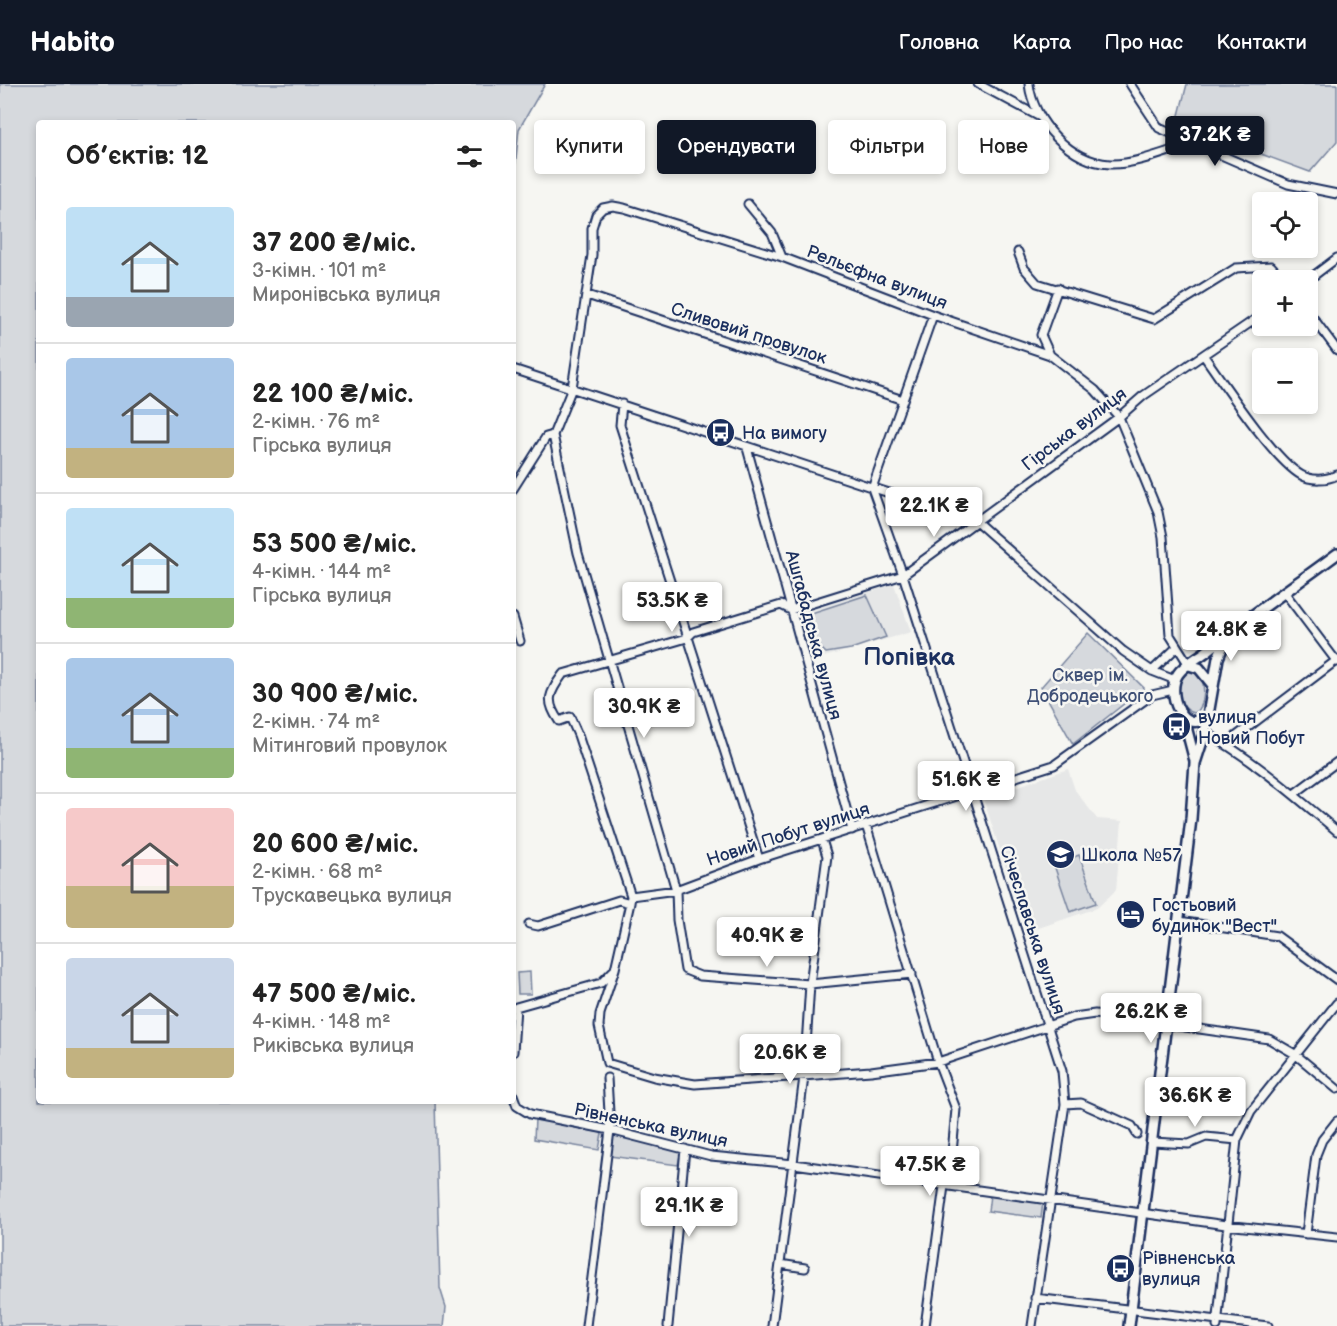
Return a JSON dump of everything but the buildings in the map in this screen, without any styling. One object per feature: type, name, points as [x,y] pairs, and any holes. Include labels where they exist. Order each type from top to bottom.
[{"type":"main road","name":"Новий Побут вулиця","points":[[1174,685],[1183,669],[1337,554]]},
{"type":"main road","points":[[1129,1326],[1179,921],[1195,764],[1205,732],[1212,684],[1228,634]]},
{"type":"main road","points":[[1189,665],[1199,668],[1212,684]]},
{"type":"main road","points":[[1174,685],[1176,705],[1184,719],[1195,764]]},
{"type":"main road","points":[[1184,719],[1199,721],[1208,716]]},
{"type":"street","points":[[978,84],[1038,116]]},
{"type":"street","points":[[1029,84],[1038,116],[1054,137],[1081,154],[1109,164],[1149,157],[1191,144]]},
{"type":"street","points":[[1130,84],[1159,128],[1191,144],[1288,184],[1337,194]]},
{"type":"street","points":[[748,204],[772,233],[782,257]]},
{"type":"street","name":"Рельєфна вулиця","points":[[587,295],[592,255],[592,228],[597,215],[603,208],[613,206],[782,257],[933,315],[1050,355],[1095,390],[1119,417],[1158,512],[1163,537],[1170,635],[1176,648]]},
{"type":"street","points":[[1018,252],[1024,268],[1037,284],[1058,288],[1154,319],[1236,268],[1271,266],[1275,270]]},
{"type":"street","points":[[1318,272],[1337,258]]},
{"type":"street","points":[[1050,355],[1041,335],[1058,288]]},
{"type":"street","points":[[587,295],[572,388],[553,435],[578,553],[676,890],[677,920],[685,970],[690,974],[810,984],[912,974]]},
{"type":"street","name":"Сливовий провулок","points":[[587,295],[903,400]]},
{"type":"street","points":[[872,488],[933,315]]},
{"type":"street","name":"Гірська вулиця","points":[[631,900],[578,735],[570,717],[559,721],[550,708],[550,699],[555,685],[563,674],[687,638],[693,632],[781,605],[791,610],[903,575],[1119,417],[1143,396],[1252,322]]},
{"type":"street","points":[[1318,324],[1337,350]]},
{"type":"street","points":[[1204,356],[1262,435],[1301,475],[1316,479],[1330,479],[1337,475]]},
{"type":"street","points":[[516,370],[977,522],[1123,651],[1174,685]]},
{"type":"street","points":[[622,404],[620,425],[759,859]]},
{"type":"street","points":[[516,484],[546,437],[553,435]]},
{"type":"street","name":"Ашгабадська вулиця","points":[[747,448],[852,830]]},
{"type":"street","name":"Січеславська вулиця","points":[[872,488],[903,575],[1062,1071],[1065,1104],[1032,1326]]},
{"type":"street","points":[[1227,744],[1337,661],[1284,593]]},
{"type":"street","points":[[516,627],[520,641]]},
{"type":"street","points":[[1152,671],[1176,648],[1189,665]]},
{"type":"street","name":"Новий Побут вулиця","points":[[529,924],[538,926],[619,900],[631,900],[676,890],[759,859],[973,792],[1063,761],[1152,695],[1174,685]]},
{"type":"street","points":[[1205,732],[1227,744],[1294,794],[1337,831]]},
{"type":"street","points":[[1294,794],[1337,762]]},
{"type":"street","points":[[866,825],[938,1062],[956,1109],[925,1326]]},
{"type":"street","points":[[772,1326],[804,1077],[810,984],[828,856],[822,840]]},
{"type":"street","points":[[631,900],[599,1026],[607,1063],[654,1077],[695,1084],[804,1077],[938,1062],[1074,1017],[1095,1014],[1269,1039],[1295,1054],[1337,1089]]},
{"type":"street","points":[[1179,921],[1277,936],[1337,980]]},
{"type":"street","points":[[516,1007],[601,983],[615,969]]},
{"type":"street","points":[[1217,1323],[1236,1140],[1251,1111],[1337,1003]]},
{"type":"street","points":[[586,1326],[610,1130],[608,1078]]},
{"type":"street","name":"Рівненська вулиця","points":[[516,1103],[530,1114],[610,1130],[711,1156],[794,1164],[1226,1226],[1337,1237]]},
{"type":"street","points":[[1065,1104],[1081,1103],[1131,1126],[1137,1134]]},
{"type":"street","points":[[1306,1234],[1316,1155],[1322,1140],[1337,1121]]},
{"type":"street","points":[[1152,1142],[1189,1144],[1206,1137],[1236,1140]]},
{"type":"street","points":[[668,1326],[684,1149]]},
{"type":"street","points":[[780,1264],[805,1268]]},
{"type":"street","points":[[1035,1298],[1131,1309],[1217,1323],[1268,1326]]},
{"type":"shaded area","points":[[894,584],[911,632],[807,662],[796,616]]},
{"type":"shaded area","name":"Школа №57","points":[[1068,769],[1075,790],[1097,819],[1122,821],[1116,890],[1097,908],[1027,932],[983,798]]},
{"type":"green space","points":[[0,84],[545,84],[519,129],[516,158],[516,120],[36,120],[36,1104],[435,1104],[440,1288],[446,1307],[444,1326],[0,1326]]},
{"type":"green space","points":[[1187,84],[1337,84],[1337,141],[1310,172],[1177,123]]},
{"type":"green space","points":[[867,595],[886,637],[851,649],[826,653],[823,650],[809,655],[798,622],[799,617]]},
{"type":"green space","name":"Сквер ім. Добродецького","points":[[1088,633],[1144,688],[1073,744],[1041,687]]},
{"type":"green space","points":[[1189,671],[1198,672],[1203,687],[1203,700],[1199,710],[1195,713],[1184,706],[1179,694],[1181,681]]},
{"type":"green space","points":[[1079,855],[1096,903],[1070,912],[1054,865]]},
{"type":"green space","points":[[530,972],[531,994],[518,994],[517,973]]},
{"type":"green space","points":[[535,1119],[602,1133],[599,1150],[534,1139]]},
{"type":"green space","points":[[613,1134],[681,1151],[678,1165],[610,1156]]},
{"type":"green space","points":[[990,1195],[1043,1202],[1041,1218],[988,1211]]},
{"type":"place","name":"На вимогу","points":[[721,433]]},
{"type":"place","name":"вулиця Новий Побут","points":[[1177,727]]},
{"type":"place","name":"Школа №57","points":[[1060,855]]},
{"type":"place","name":"Гостьовий будинок \"Вест\"","points":[[1131,915]]},
{"type":"place","name":"Рівненська вулиця","points":[[1121,1268]]},
{"type":"district","name":"Попівка","points":[[909,657]]}]
